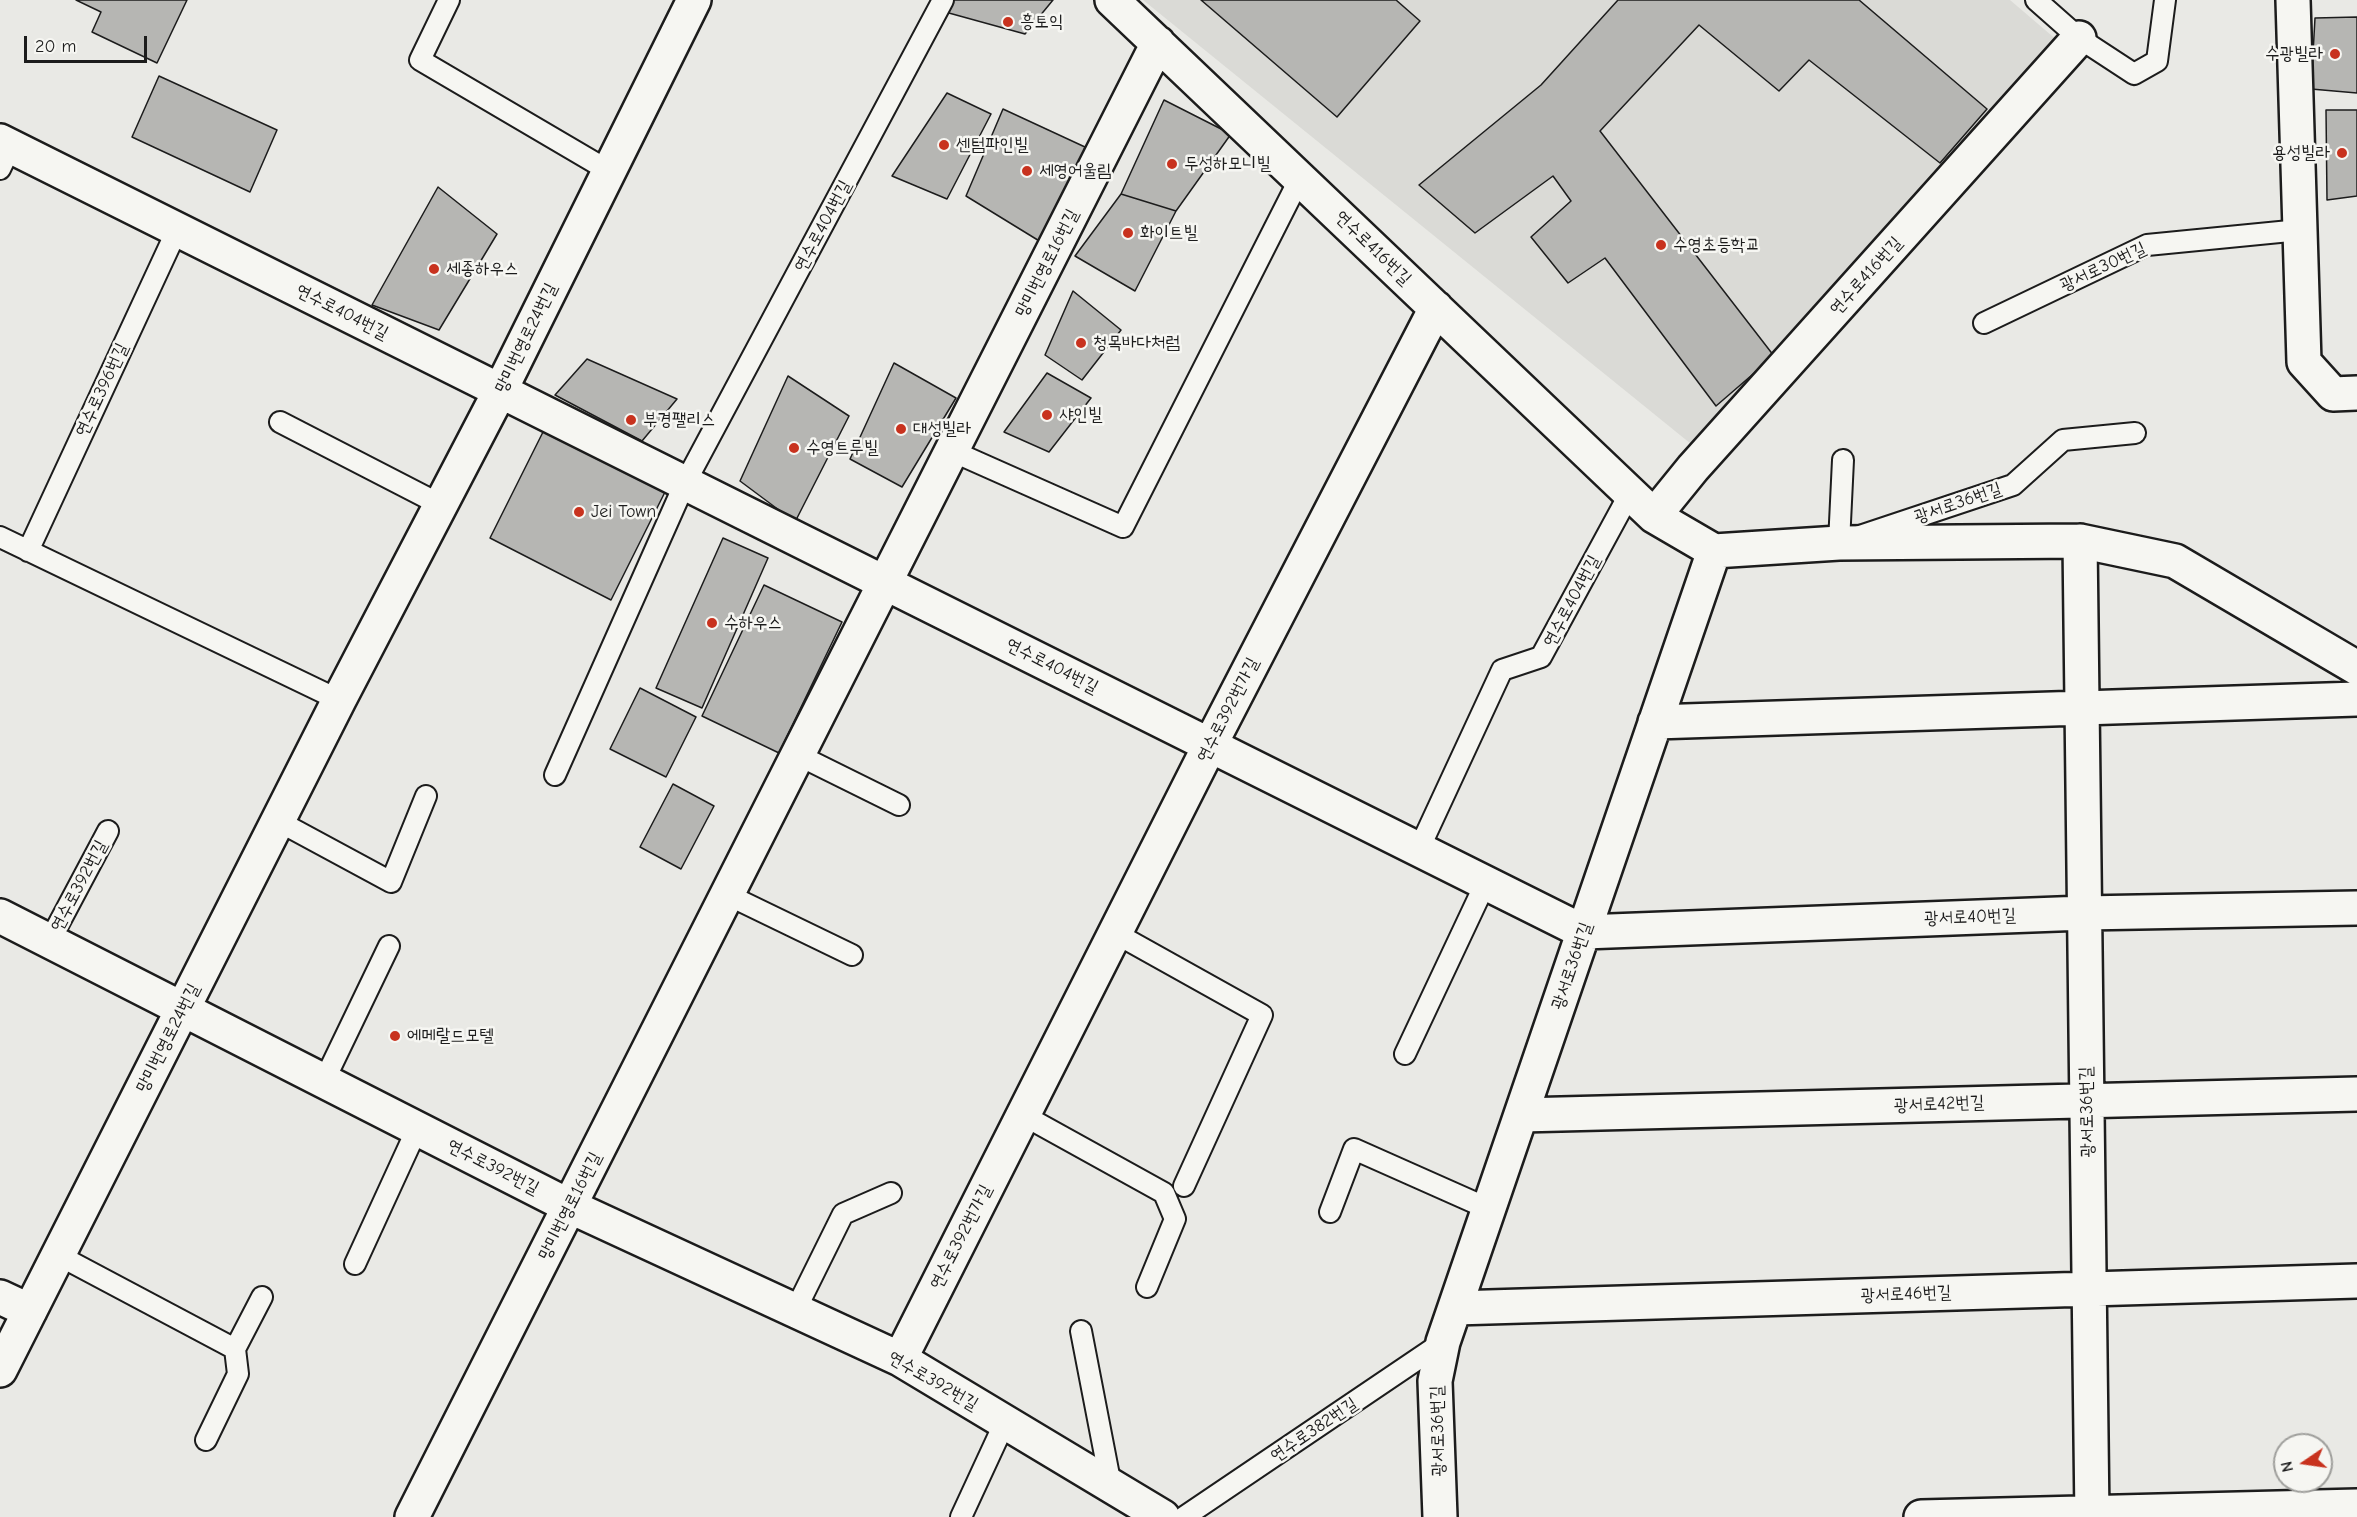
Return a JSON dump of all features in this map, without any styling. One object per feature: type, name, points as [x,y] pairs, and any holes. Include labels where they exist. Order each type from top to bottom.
[{"type":"street","name":"망미번영로24번길","points":[[0,1370],[339,700],[500,391],[694,0]]},
{"type":"street","name":"연수로416번길","points":[[1112,0],[1654,516],[1714,551]]},
{"type":"street","points":[[2293,0],[2304,362],[2333,394],[2357,393]]},
{"type":"street","name":"연수로416번길","points":[[1654,516],[1693,468],[2079,38]]},
{"type":"street","name":"망미번영로16번길","points":[[423,1513],[569,1206],[1158,44]]},
{"type":"street","name":"연수로404번길","points":[[4,152],[177,230],[1584,932]]},
{"type":"street","name":"연수로392번가길","points":[[900,1359],[1210,745],[1436,308]]},
{"type":"street","name":"광서로36번길","points":[[2080,541],[2092,1514]]},
{"type":"street","name":"광서로36번길","points":[[1440,1517],[1435,1381],[1443,1342],[1714,551],[1839,543],[2080,541],[2175,561],[2357,668]]},
{"type":"street","points":[[1655,722],[2081,706],[2357,699]]},
{"type":"street","name":"광서로40번길","points":[[1584,932],[2084,913],[2357,908]]},
{"type":"street","name":"연수로392번길","points":[[0,916],[569,1206],[900,1359],[1163,1517]]},
{"type":"street","name":"광서로42번길","points":[[1521,1115],[2357,1094]]},
{"type":"street","name":"광서로46번길","points":[[1455,1308],[2357,1281]]},
{"type":"street","points":[[0,1297],[30,1311]]},
{"type":"street","points":[[1921,1517],[2357,1506]]},
{"type":"lane","points":[[449,0],[420,60],[609,171]]},
{"type":"lane","name":"연수로404번길","points":[[555,775],[685,483],[943,0]]},
{"type":"lane","points":[[2036,0],[2079,38],[2134,74],[2157,61],[2165,0]]},
{"type":"lane","points":[[952,451],[1123,527],[1300,178]]},
{"type":"lane","name":"연수로396번길","points":[[28,550],[177,230]]},
{"type":"lane","name":"광서로30번길","points":[[1984,323],[2147,245],[2300,230]]},
{"type":"lane","points":[[280,422],[441,505]]},
{"type":"lane","name":"광서로36번길","points":[[1839,543],[2013,485],[2062,440],[2136,434]]},
{"type":"lane","points":[[1839,543],[1843,460]]},
{"type":"lane","name":"연수로404번길","points":[[1419,849],[1502,670],[1541,657],[1630,493]]},
{"type":"lane","points":[[0,537],[339,700]]},
{"type":"lane","points":[[798,756],[899,806]]},
{"type":"lane","points":[[278,821],[391,882],[426,796]]},
{"type":"lane","name":"연수로392번길","points":[[49,942],[108,831]]},
{"type":"lane","points":[[1405,1054],[1486,882]]},
{"type":"lane","points":[[728,894],[852,955]]},
{"type":"lane","points":[[1115,933],[1262,1015],[1184,1186]]},
{"type":"lane","points":[[324,1081],[389,946]]},
{"type":"lane","points":[[1023,1115],[1164,1193],[1175,1218],[1147,1287]]},
{"type":"lane","points":[[355,1264],[417,1129]]},
{"type":"lane","points":[[1329,1212],[1354,1149],[1489,1209]]},
{"type":"lane","points":[[795,1311],[843,1214],[891,1193]]},
{"type":"lane","points":[[58,1255],[235,1349]]},
{"type":"lane","points":[[207,1440],[238,1374],[235,1349],[262,1297]]},
{"type":"lane","points":[[1081,1331],[1111,1486]]},
{"type":"lane","name":"연수로382번길","points":[[1184,1517],[1443,1342]]},
{"type":"lane","points":[[961,1517],[1005,1422]]},
{"type":"shaded area","name":"수영초등학교","points":[[1143,0],[2010,0],[2058,41],[1696,448]]},
{"type":"building","points":[[76,0],[187,0],[157,63],[92,32],[101,12]]},
{"type":"building","name":"흥토익","points":[[943,0],[1053,0],[1025,34],[938,10]]},
{"type":"building","points":[[1201,0],[1396,0],[1420,21],[1337,117]]},
{"type":"building","points":[[1618,0],[1859,0],[1987,109],[1940,163],[1809,60],[1779,91],[1699,25],[1600,131],[1774,356],[1716,406],[1605,258],[1568,283],[1531,237],[1571,201],[1553,176],[1475,233],[1419,185],[1541,85]]},
{"type":"building","name":"수광빌라","points":[[2357,17],[2357,93],[2311,89],[2315,18]]},
{"type":"building","points":[[159,76],[277,130],[250,192],[132,137]]},
{"type":"building","name":"센텀파인빌","points":[[947,93],[991,114],[947,199],[892,176]]},
{"type":"building","name":"두성하모니빌","points":[[1164,100],[1231,134],[1176,211],[1121,194]]},
{"type":"building","name":"세영어울림","points":[[1003,109],[1085,147],[1054,250],[966,196]]},
{"type":"building","name":"용성빌라","points":[[2326,110],[2357,110],[2357,196],[2327,200]]},
{"type":"building","name":"세종하우스","points":[[438,187],[497,234],[439,330],[372,305]]},
{"type":"building","name":"화이트빌","points":[[1121,194],[1176,211],[1135,291],[1075,256]]},
{"type":"building","name":"청목바다처럼","points":[[1073,291],[1121,330],[1082,380],[1045,355]]},
{"type":"building","name":"부경팰리스","points":[[587,359],[677,399],[642,441],[555,395]]},
{"type":"building","name":"대성빌라","points":[[894,363],[956,398],[902,487],[850,459]]},
{"type":"building","name":"샤인빌","points":[[1047,373],[1091,398],[1049,452],[1004,432]]},
{"type":"building","name":"수영트루빌","points":[[788,376],[849,416],[795,522],[740,481]]},
{"type":"building","name":"Jei Town","points":[[547,424],[668,486],[611,600],[490,538]]},
{"type":"building","name":"수하우스","points":[[723,538],[768,558],[702,708],[656,688]]},
{"type":"building","points":[[764,585],[842,622],[779,753],[702,716]]},
{"type":"building","points":[[640,688],[696,717],[666,777],[610,749]]},
{"type":"building","points":[[673,784],[714,806],[681,869],[640,847]]},
{"type":"place","name":"흥토익","points":[[1008,22]]},
{"type":"place","name":"수광빌라","points":[[2335,54]]},
{"type":"place","name":"센텀파인빌","points":[[944,145]]},
{"type":"place","name":"용성빌라","points":[[2342,153]]},
{"type":"place","name":"두성하모니빌","points":[[1172,164]]},
{"type":"place","name":"세영어울림","points":[[1027,171]]},
{"type":"place","name":"화이트빌","points":[[1128,233]]},
{"type":"place","name":"수영초등학교","points":[[1661,245]]},
{"type":"place","name":"세종하우스","points":[[434,269]]},
{"type":"place","name":"청목바다처럼","points":[[1081,343]]},
{"type":"place","name":"샤인빌","points":[[1047,415]]},
{"type":"place","name":"부경팰리스","points":[[631,420]]},
{"type":"place","name":"대성빌라","points":[[901,429]]},
{"type":"place","name":"수영트루빌","points":[[794,448]]},
{"type":"place","name":"Jei Town","points":[[579,512]]},
{"type":"place","name":"수하우스","points":[[712,623]]},
{"type":"place","name":"에메랄드모텔","points":[[395,1036]]}]
